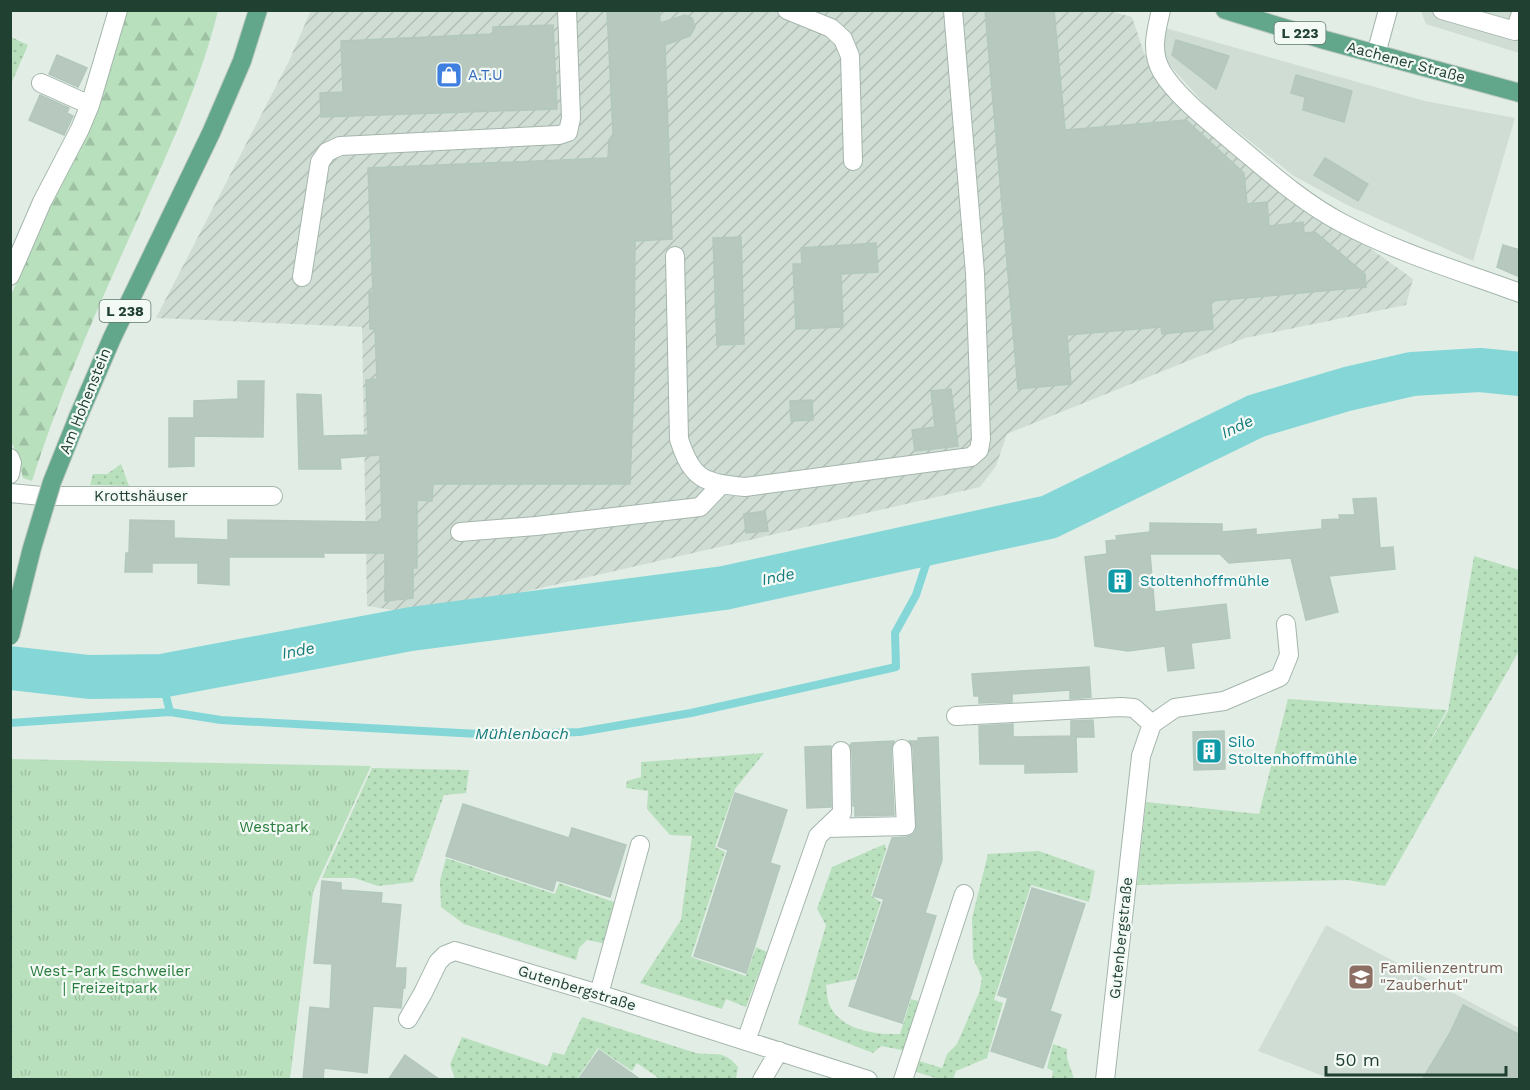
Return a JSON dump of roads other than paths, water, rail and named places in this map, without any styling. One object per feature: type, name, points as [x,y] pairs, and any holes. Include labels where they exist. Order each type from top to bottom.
[{"type":"main road","name":"Am Hohenstein","points":[[10,636],[32,548],[49,493],[78,417],[112,338],[211,133],[242,62],[258,10]]},
{"type":"main road","name":"Aachener Straße","points":[[1225,10],[1520,93]]},
{"type":"street","points":[[10,276],[42,202],[90,105],[118,10]]},
{"type":"street","points":[[302,277],[320,162],[327,152],[340,146],[559,135],[568,132],[571,118],[567,10]]},
{"type":"street","points":[[787,10],[831,28],[843,39],[850,56],[853,161]]},
{"type":"street","points":[[675,256],[679,439],[686,460],[701,478],[721,485],[745,487],[959,459],[971,457],[979,450],[981,439],[975,273],[953,10]]},
{"type":"street","points":[[1161,10],[1154,36],[1155,51],[1161,71],[1204,118],[1276,178],[1312,205],[1372,238],[1520,293]]},
{"type":"street","points":[[1376,54],[1388,10]]},
{"type":"street","points":[[1453,12],[1515,31],[1520,16]]},
{"type":"street","points":[[41,83],[90,105]]},
{"type":"street","points":[[10,458],[12,463],[10,474]]},
{"type":"street","points":[[460,532],[536,526],[700,507],[721,485]]},
{"type":"street","name":"Krottshäuser","points":[[10,493],[42,496],[273,496]]},
{"type":"street","points":[[957,716],[1121,707],[1134,708],[1152,724],[1175,708],[1224,701],[1280,677],[1289,655],[1286,624]]},
{"type":"street","name":"Gutenbergstraße","points":[[1105,1080],[1141,756],[1152,724]]},
{"type":"street","points":[[826,828],[906,826],[902,749]]},
{"type":"street","points":[[746,1041],[818,836],[842,813],[841,751]]},
{"type":"street","points":[[599,994],[640,845]]},
{"type":"street","points":[[903,1080],[964,894]]},
{"type":"street","name":"Gutenbergstraße","points":[[408,1018],[438,962],[445,955],[455,951],[599,994],[868,1080]]},
{"type":"street","points":[[762,1080],[779,1051]]},
{"type":"waterway","name":"Inde","points":[[10,668],[89,677],[161,676],[411,629],[724,588],[1049,517],[1256,416],[1347,389],[1412,374],[1480,370],[1520,374]]},
{"type":"waterway","name":"Mühlenbach","points":[[10,723],[170,712],[221,720],[497,735],[580,732],[691,713],[896,667],[895,633],[916,595],[933,543]]},
{"type":"waterway","points":[[161,676],[170,712]]},
{"type":"place","name":"A.T.U","points":[[449,75]]},
{"type":"place","name":"Stoltenhoffmühle","points":[[1120,581]]},
{"type":"place","name":"Silo Stoltenhoffmühle","points":[[1209,751]]},
{"type":"place","name":"Familienzentrum \"Zauberhut\"","points":[[1361,977]]},
{"type":"park label","name":"Westpark","points":[[274,827]]},
{"type":"park label","name":"West-Park Eschweiler | Freizeitpark","points":[[110,980]]}]
